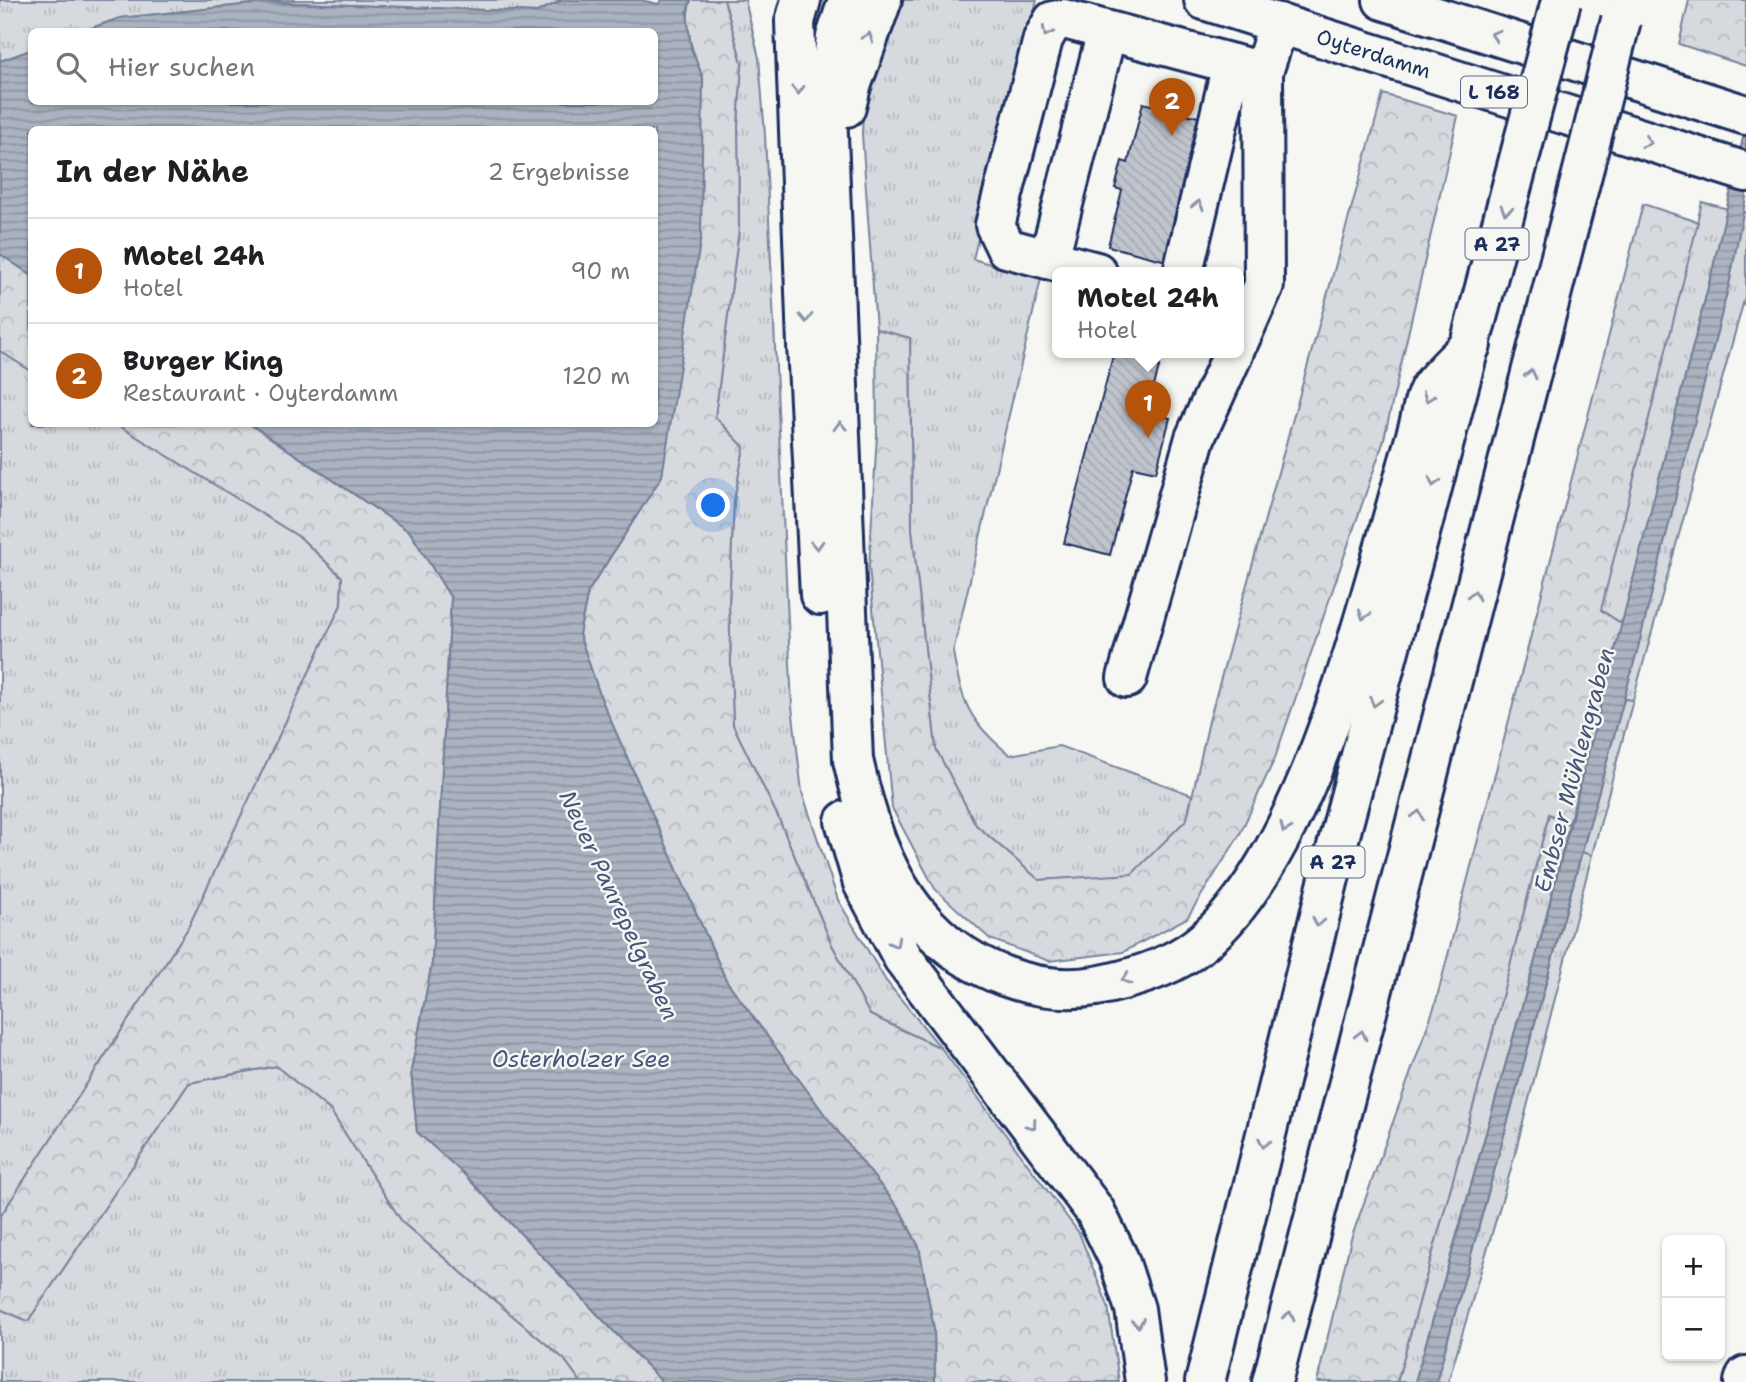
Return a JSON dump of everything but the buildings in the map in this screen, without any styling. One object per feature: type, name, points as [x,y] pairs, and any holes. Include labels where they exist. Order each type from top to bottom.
[{"type":"main road","points":[[848,0],[836,37],[827,111],[828,198],[853,760],[867,823],[896,886],[920,919],[947,946],[978,966],[1013,979],[1051,987],[1087,987],[1124,981],[1188,953],[1213,932],[1254,881],[1278,845],[1328,725],[1371,593],[1430,388],[1471,345]]},
{"type":"main road","points":[[828,198],[850,86],[882,0]]},
{"type":"main road","name":"Oyterdamm","points":[[1204,0],[1746,172]]},
{"type":"main road","name":"L 168","points":[[1383,0],[1735,111]]},
{"type":"main road","name":"A 27","points":[[1205,1382],[1335,853],[1561,1]]},
{"type":"main road","points":[[793,7],[807,345],[828,736],[840,805],[863,883],[903,958],[1095,1211],[1119,1260],[1135,1309],[1145,1382]]},
{"type":"main road","name":"A 27","points":[[1272,1382],[1624,10]]},
{"type":"main road","points":[[1079,267],[1006,248],[995,225],[1043,39],[1054,21],[1064,19],[1248,68]]},
{"type":"main road","points":[[1185,267],[1248,68],[1279,23]]},
{"type":"main road","points":[[1049,259],[1107,31]]},
{"type":"main road","points":[[1244,330],[1264,285],[1248,68]]},
{"type":"main road","points":[[1026,170],[1069,180]]},
{"type":"main road","points":[[1127,678],[1195,439],[1231,358]]},
{"type":"main road","points":[[1744,1382],[1746,1376]]},
{"type":"green space","points":[[0,0],[563,0],[537,12],[270,2],[120,18],[92,28],[28,28],[28,51],[0,61]]},
{"type":"green space","points":[[691,0],[724,0],[742,63],[738,125],[739,229],[715,417],[744,447],[734,500],[729,604],[733,725],[778,817],[832,945],[870,1015],[941,1048],[1079,1233],[1108,1306],[1119,1382],[935,1382],[934,1329],[919,1247],[900,1210],[825,1115],[726,980],[602,701],[579,634],[588,592],[662,476],[703,78],[688,30]]},
{"type":"green space","points":[[724,0],[745,0],[759,58],[792,706],[802,792],[838,900],[886,981],[941,1048],[870,1015],[832,945],[778,817],[733,725],[729,604],[734,500],[744,447],[715,417],[739,229],[738,125],[742,63]]},
{"type":"green space","points":[[901,0],[1037,0],[973,259],[1041,279],[953,652],[969,710],[985,732],[1010,755],[1059,746],[1192,795],[1187,819],[1132,875],[1039,880],[976,825],[936,749],[912,530],[910,338],[876,329],[862,134],[864,89]]},
{"type":"green space","points":[[1689,0],[1746,0],[1746,66],[1679,44]]},
{"type":"green space","points":[[1383,94],[1458,116],[1383,443],[1275,758],[1239,836],[1187,918],[1123,952],[1049,961],[990,939],[935,889],[892,808],[869,567],[877,435],[876,329],[910,338],[912,530],[936,749],[976,825],[1039,880],[1132,874],[1187,819],[1209,721]]},
{"type":"green space","points":[[1702,202],[1728,209],[1622,624],[1600,610]]},
{"type":"green space","points":[[1643,204],[1698,222],[1601,610],[1622,624],[1569,824],[1549,814],[1482,1074],[1397,1382],[1317,1382],[1351,1239],[1435,1005]]},
{"type":"green space","points":[[1742,211],[1746,213],[1746,293],[1633,700],[1624,699],[1730,280]]},
{"type":"green space","points":[[0,254],[28,273],[28,369],[0,351]]},
{"type":"green space","points":[[0,351],[28,369],[28,427],[121,427],[301,538],[342,577],[341,605],[187,930],[0,1217]]},
{"type":"green space","points":[[121,427],[254,427],[410,532],[451,598],[432,963],[411,1071],[417,1132],[464,1174],[662,1382],[581,1382],[564,1359],[403,1223],[330,1110],[276,1066],[189,1083],[28,1321],[0,1309],[0,1217],[187,930],[341,605],[342,577],[301,538]]},
{"type":"green space","points":[[1624,699],[1633,700],[1592,855],[1582,852]]},
{"type":"green space","points":[[1549,814],[1569,824],[1535,961],[1415,1382],[1397,1382],[1482,1074]]},
{"type":"green space","points":[[1582,852],[1592,855],[1511,1169],[1448,1382],[1436,1382]]},
{"type":"green space","points":[[276,1066],[330,1110],[403,1223],[564,1359],[581,1382],[0,1382],[0,1309],[28,1321],[189,1083]]},
{"type":"water","name":"Osterholzer See","points":[[563,0],[641,0],[658,4],[662,0],[691,0],[687,12],[691,48],[703,78],[701,237],[662,476],[588,592],[579,634],[602,701],[726,980],[825,1115],[900,1210],[919,1247],[934,1329],[935,1382],[662,1382],[464,1174],[417,1132],[411,1071],[432,963],[451,598],[410,532],[254,427],[658,427],[658,126],[28,126],[28,273],[0,254],[0,61],[28,51],[28,105],[658,105],[658,28],[92,28],[120,18],[270,2],[537,12]]},
{"type":"water","points":[[1746,125],[1746,197],[1730,280],[1638,648],[1436,1382],[1415,1382],[1535,961],[1711,276]]},
{"type":"place","name":"Burger King","points":[[1172,136]]},
{"type":"place","name":"Motel 24h","points":[[1148,438]]},
{"type":"water label","name":"Embser Mühlengraben","points":[[1574,770]]},
{"type":"water label","name":"Neuer Panrepelgraben","points":[[619,905]]}]
